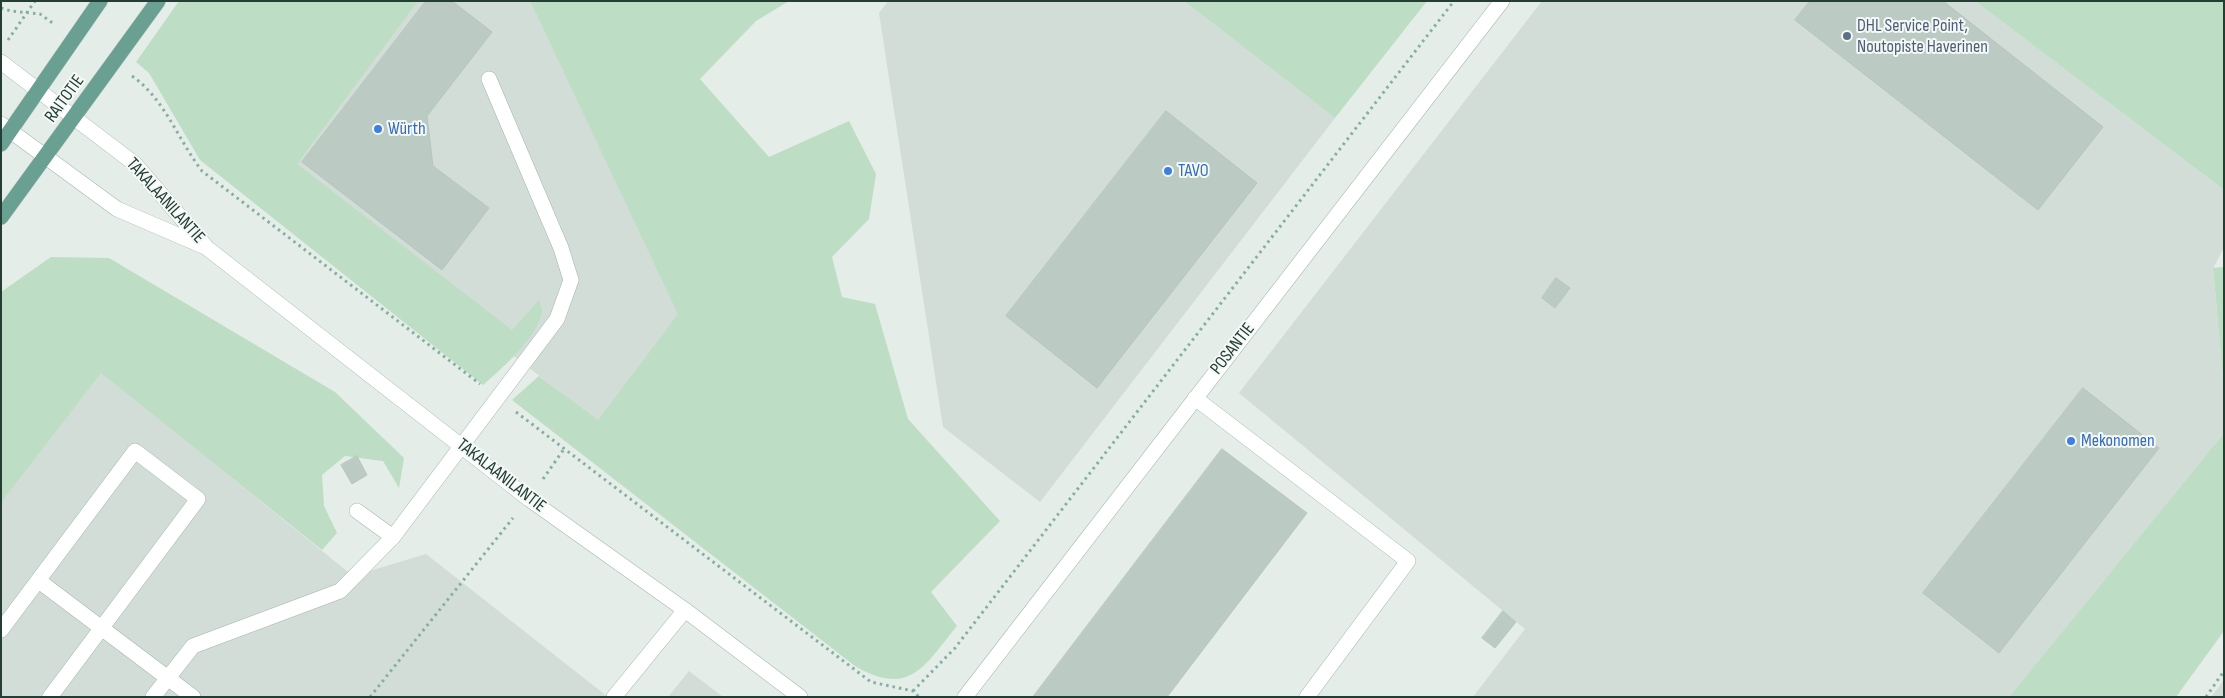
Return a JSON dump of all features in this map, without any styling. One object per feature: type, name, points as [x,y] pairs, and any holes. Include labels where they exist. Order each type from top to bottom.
[{"type":"main road","name":"RAITOTIE","points":[[1,144],[6,127],[38,90],[100,1]]},
{"type":"main road","name":"RAITOTIE","points":[[1,217],[46,158],[158,1]]},
{"type":"street","name":"POSANTIE","points":[[965,697],[1502,1]]},
{"type":"street","name":"TAKALAANILANTIE","points":[[1,62],[135,164],[207,248],[529,499],[685,610],[800,697]]},
{"type":"street","points":[[153,697],[193,646],[340,591],[393,537],[557,319],[571,280],[561,248],[488,79]]},
{"type":"street","name":"TAKALAANILANTIE","points":[[6,127],[117,209],[207,248]]},
{"type":"street","points":[[1195,398],[1408,561],[1307,697]]},
{"type":"street","points":[[1,630],[135,452],[198,499],[50,697]]},
{"type":"street","points":[[357,511],[393,537]]},
{"type":"street","points":[[39,581],[103,627],[193,697]]},
{"type":"street","points":[[614,697],[685,610]]},
{"type":"path","points":[[6,43],[35,1]]},
{"type":"path","points":[[913,691],[955,648],[1454,1]]},
{"type":"path","points":[[1,8],[40,14],[75,37]]},
{"type":"path","points":[[114,64],[141,82],[159,104],[191,157],[202,171],[871,682],[913,691],[920,697]]},
{"type":"path","points":[[370,697],[529,499],[564,449]]},
{"type":"path","points":[[2206,697],[2224,672]]},
{"type":"shaded area","points":[[325,1],[530,1],[679,314],[598,421],[228,135]]},
{"type":"shaded area","points":[[888,1],[1184,1],[1335,118],[1040,502],[943,427],[879,13]]},
{"type":"shaded area","points":[[1542,1],[1975,1],[2224,190],[2224,247],[2213,269],[2224,389],[2224,433],[2009,697],[1473,697],[1525,629],[1239,393]]},
{"type":"shaded area","points":[[101,372],[353,576],[426,554],[608,697],[1,697],[1,503]]},
{"type":"shaded area","points":[[689,671],[723,697],[668,697]]},
{"type":"shaded area","points":[[2224,680],[2224,697],[2211,697]]},
{"type":"green space","points":[[179,1],[418,1],[297,164],[512,330],[539,300],[542,311],[534,332],[518,352],[483,385],[200,160],[149,73],[136,62]]},
{"type":"green space","points":[[530,1],[789,1],[756,21],[700,79],[769,157],[849,121],[876,174],[869,219],[832,257],[842,297],[875,304],[908,419],[1000,521],[931,592],[957,626],[925,665],[914,673],[903,678],[890,679],[874,675],[855,666],[512,400],[539,376],[598,420],[678,314]]},
{"type":"green space","points":[[1184,1],[1427,1],[1335,118]]},
{"type":"green space","points":[[1975,1],[2224,1],[2224,190]]},
{"type":"green space","points":[[51,257],[109,258],[335,392],[404,458],[399,488],[383,461],[345,456],[322,475],[324,506],[337,533],[322,550],[101,373],[1,503],[1,292]]},
{"type":"green space","points":[[2224,267],[2224,389],[2213,268]]},
{"type":"green space","points":[[2224,433],[2224,631],[2176,697],[2009,697]]},
{"type":"building","name":"Würth","points":[[426,1],[452,1],[492,32],[427,116],[433,166],[489,208],[442,270],[302,162]]},
{"type":"building","points":[[1810,1],[1943,1],[2103,127],[2038,210],[1795,20]]},
{"type":"building","points":[[1166,111],[1257,183],[1097,388],[1006,316]]},
{"type":"building","points":[[1556,278],[1570,288],[1555,308],[1542,298]]},
{"type":"building","points":[[2083,388],[2159,448],[1999,653],[1923,593]]},
{"type":"building","points":[[1222,449],[1307,513],[1167,697],[1033,697]]},
{"type":"building","points":[[357,456],[367,475],[352,484],[341,465]]},
{"type":"building","points":[[1503,611],[1516,622],[1495,648],[1482,638]]},
{"type":"place","name":"DHL Service Point, Noutopiste Haverinen","points":[[1847,36]]},
{"type":"place","name":"Würth","points":[[378,129]]},
{"type":"place","name":"TAVO","points":[[1168,171]]},
{"type":"place","name":"Mekonomen","points":[[2071,441]]}]
